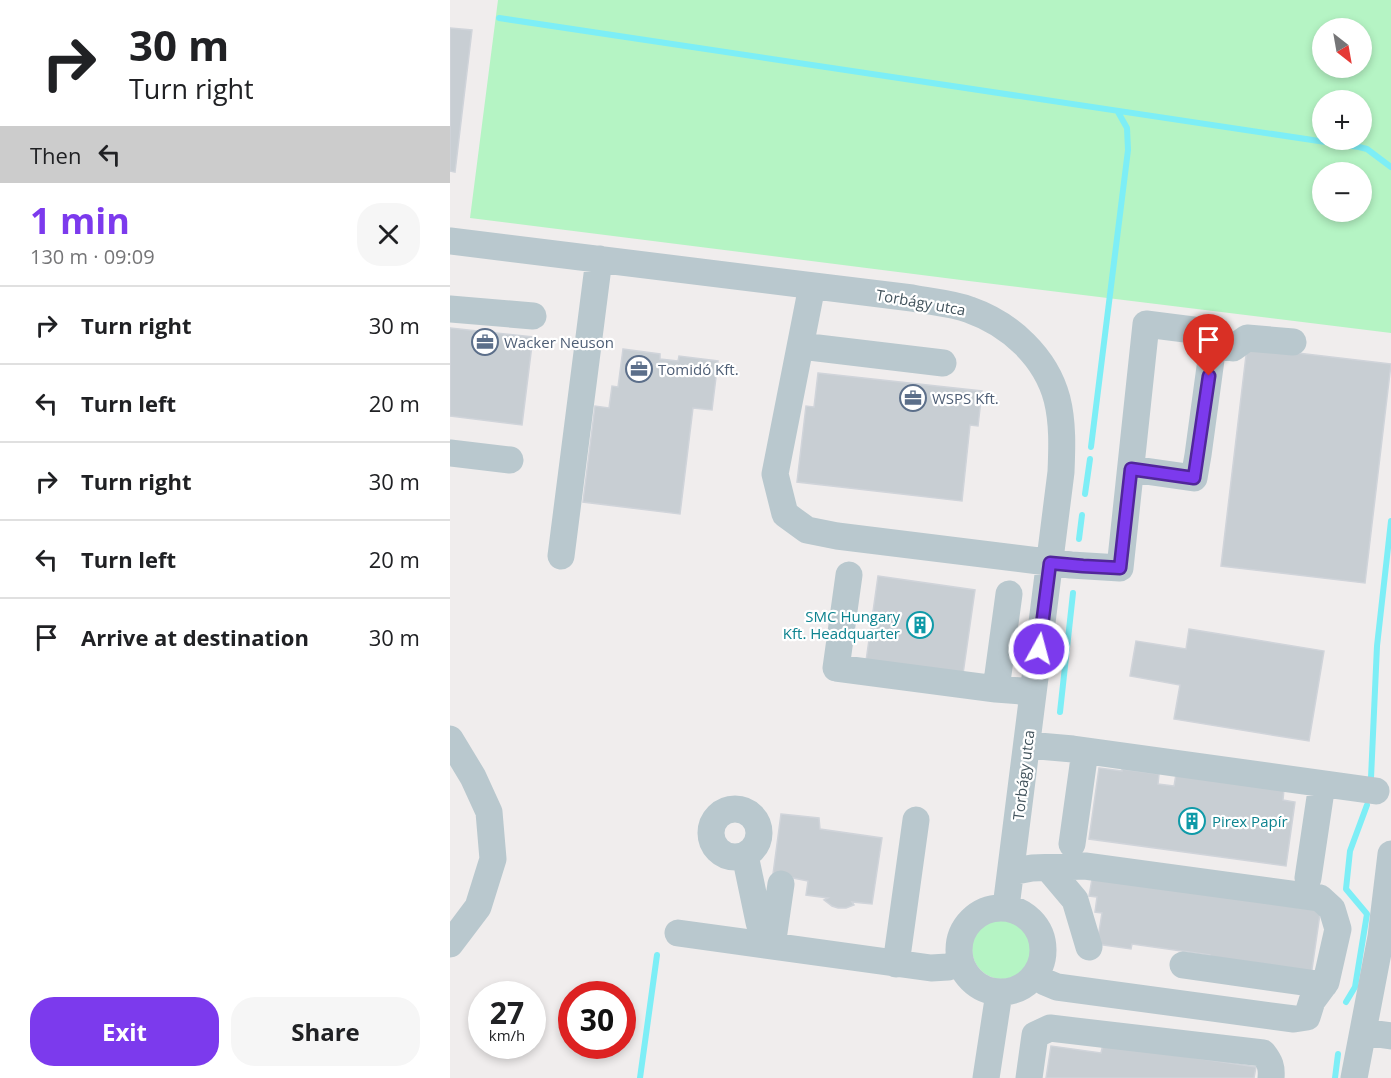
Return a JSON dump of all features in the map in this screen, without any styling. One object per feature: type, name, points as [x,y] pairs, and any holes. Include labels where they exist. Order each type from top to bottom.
[{"type":"street","name":"Torbágy utca","points":[[450,241],[950,304],[984,315],[1007,329],[1035,356],[1048,376],[1056,398],[1062,443],[1058,505],[1006,908]]},
{"type":"street","points":[[561,556],[599,259]]},
{"type":"street","points":[[812,286],[775,474],[785,514],[807,530],[837,536],[1050,563],[1120,568],[1146,324],[1201,332],[1213,345],[1233,348],[1247,338],[1293,342]]},
{"type":"street","points":[[450,309],[533,316]]},
{"type":"street","points":[[1131,469],[1194,478],[1213,345]]},
{"type":"street","points":[[801,346],[943,363]]},
{"type":"street","points":[[450,453],[510,460]]},
{"type":"street","points":[[849,575],[836,668],[1033,692]]},
{"type":"street","points":[[996,689],[1009,594]]},
{"type":"street","points":[[450,739],[473,777],[489,812],[493,859],[478,907],[450,944]]},
{"type":"street","points":[[1027,745],[1376,791]]},
{"type":"street","points":[[1072,844],[1085,751]]},
{"type":"street","points":[[1308,878],[1323,784]]},
{"type":"street","points":[[896,963],[916,820]]},
{"type":"street","points":[[1354,1078],[1381,937],[1391,854]]},
{"type":"street","points":[[745,855],[759,922],[769,946]]},
{"type":"street","points":[[1011,872],[1032,868],[1085,867],[1320,898],[1332,909],[1338,929],[1326,982],[1312,1001],[1307,1017],[1294,1019],[1057,987],[1036,975]]},
{"type":"street","points":[[1048,868],[1075,900],[1089,947]]},
{"type":"street","points":[[769,946],[781,884]]},
{"type":"street","points":[[1006,908],[1023,913],[1036,925],[1043,941],[1043,958],[1036,975],[1026,985],[1013,991],[999,993],[986,990],[966,974],[960,962],[959,945],[964,929],[975,916],[989,909],[1006,908]]},
{"type":"street","points":[[678,933],[941,968],[960,962]]},
{"type":"street","points":[[1183,965],[1324,985]]},
{"type":"street","points":[[986,1078],[999,993]]},
{"type":"street","points":[[1029,1078],[1035,1035],[1050,1028],[1263,1053],[1272,1069],[1271,1078]]},
{"type":"street","points":[[1363,1032],[1391,1036]]},
{"type":"green space","points":[[498,0],[1391,0],[1391,333],[470,218]]},
{"type":"green space","points":[[996,919],[1008,919],[1019,924],[1027,932],[1032,949],[1030,961],[1019,974],[1008,979],[996,979],[985,974],[977,966],[972,955],[972,943],[977,932],[985,924]]},
{"type":"building","points":[[450,28],[472,30],[455,172],[450,171]]},
{"type":"building","points":[[450,328],[533,337],[522,425],[450,416]]},
{"type":"building","points":[[1247,347],[1391,364],[1365,583],[1221,566]]},
{"type":"building","points":[[623,349],[660,354],[660,359],[678,361],[679,356],[718,361],[712,410],[693,408],[680,514],[583,502],[595,406],[609,408],[612,386],[618,387]]},
{"type":"building","points":[[818,373],[982,391],[978,426],[970,425],[962,501],[797,482],[806,406],[814,407]]},
{"type":"building","name":"SMC Hungary Kft. Headquarter","points":[[878,576],[975,590],[963,674],[866,661]]},
{"type":"building","points":[[1189,629],[1324,651],[1309,741],[1174,719],[1180,685],[1130,676],[1136,641],[1186,649]]},
{"type":"building","name":"Pirex Papír","points":[[1099,768],[1159,774],[1158,784],[1174,786],[1176,774],[1284,789],[1283,800],[1295,802],[1286,866],[1089,839]]},
{"type":"building","points":[[781,814],[819,818],[820,829],[882,838],[872,904],[852,902],[854,905],[838,908],[824,900],[828,898],[806,895],[808,881],[793,878],[792,886],[773,874]]},
{"type":"building","points":[[1092,879],[1321,907],[1311,976],[1209,961],[1210,955],[1132,944],[1131,949],[1097,944],[1102,913],[1095,912],[1097,897],[1089,896]]},
{"type":"building","points":[[1103,1044],[1256,1067],[1254,1078],[1046,1078],[1051,1046],[1101,1053]]},
{"type":"waterway","points":[[499,18],[1359,147],[1367,149],[1391,167]]},
{"type":"waterway","points":[[1091,447],[1128,150],[1127,128],[1118,112]]},
{"type":"waterway","points":[[1085,494],[1090,459]]},
{"type":"waterway","points":[[1079,539],[1082,515]]},
{"type":"waterway","points":[[1371,778],[1377,646],[1391,521]]},
{"type":"waterway","points":[[1060,712],[1073,593]]},
{"type":"waterway","points":[[1346,1002],[1355,987],[1367,914],[1346,889],[1350,851],[1367,805]]},
{"type":"waterway","points":[[640,1078],[657,955]]},
{"type":"waterway","points":[[1335,1078],[1338,1054]]},
{"type":"place","name":"Wacker Neuson","points":[[485,342]]},
{"type":"place","name":"Tomidó Kft.","points":[[639,369]]},
{"type":"place","name":"WSPS Kft.","points":[[913,398]]},
{"type":"place","name":"SMC Hungary Kft. Headquarter","points":[[920,625]]},
{"type":"place","name":"Pirex Papír","points":[[1192,821]]},
{"type":"route","points":[[1039,649],[1050,563],[1120,568],[1131,469],[1194,478],[1209,376]]}]
